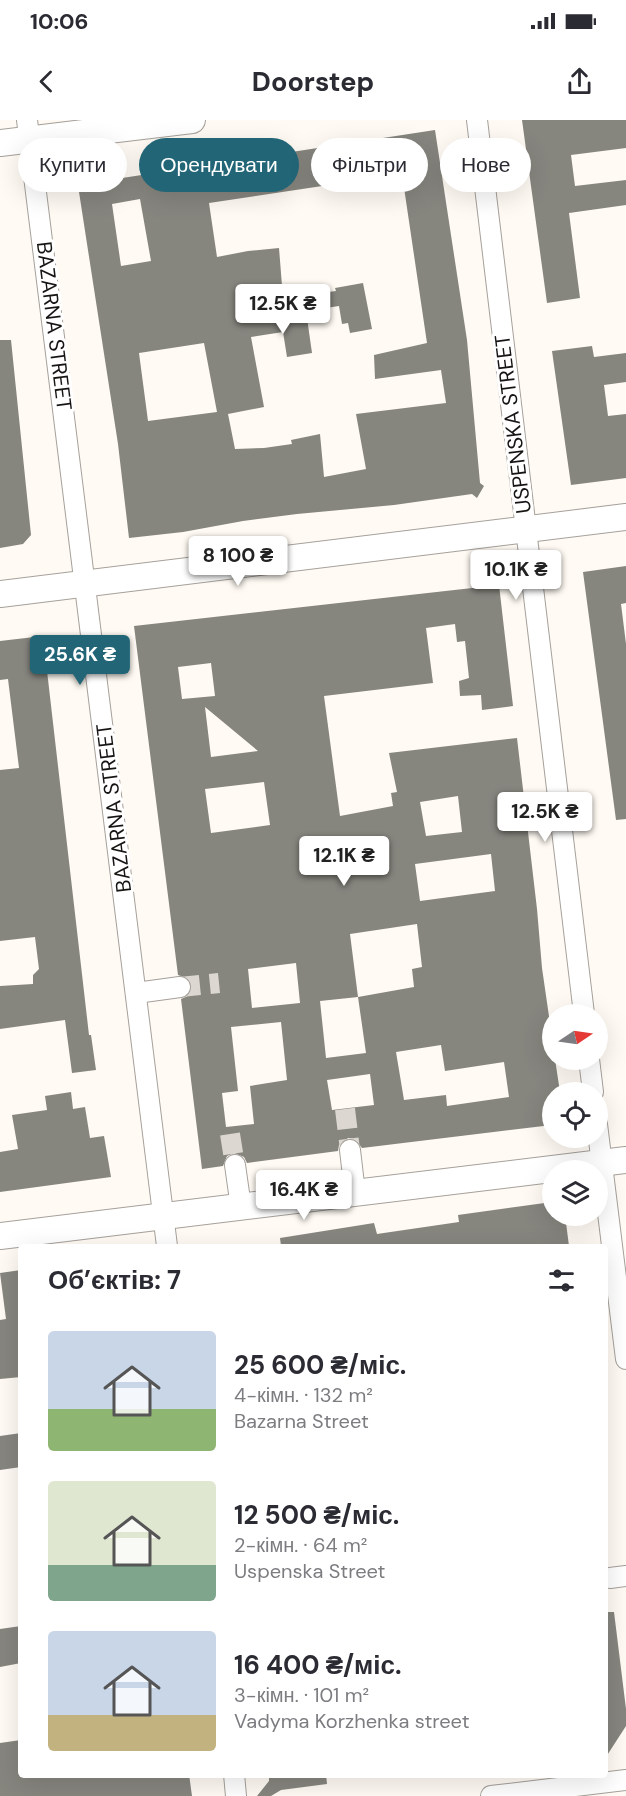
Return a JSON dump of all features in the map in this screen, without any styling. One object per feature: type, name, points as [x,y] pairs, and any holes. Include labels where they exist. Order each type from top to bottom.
[{"type":"main road","points":[[0,143],[29,130],[192,120]]},
{"type":"main road","points":[[0,594],[626,518]]},
{"type":"main road","points":[[0,1236],[614,1161]]},
{"type":"street","name":"USPENSKA STREET","points":[[477,120],[583,1004]]},
{"type":"street","name":"BAZARNA STREET","points":[[29,130],[167,1244]]},
{"type":"street","points":[[136,993],[180,987]]},
{"type":"street","points":[[350,1149],[356,1193]]},
{"type":"street","points":[[614,1161],[626,1359]]},
{"type":"street","points":[[235,1165],[241,1207]]},
{"type":"street","points":[[234,1778],[236,1796]]},
{"type":"street","points":[[491,1796],[626,1780]]},
{"type":"building","points":[[522,120],[626,120],[626,148],[571,155],[575,186],[626,180],[626,205],[569,213],[580,298],[547,303],[531,186],[531,138],[524,138]]},
{"type":"building","points":[[435,130],[440,163],[440,192],[444,192],[467,340],[480,483],[484,486],[477,498],[472,494],[394,505],[297,514],[129,538],[118,444],[79,192],[127,192],[127,177],[139,175],[139,192],[282,192],[209,203],[217,257],[279,248],[283,298],[336,291],[335,288],[363,283],[372,329],[350,333],[348,323],[342,324],[339,306],[306,311],[312,353],[287,357],[283,332],[251,337],[264,407],[228,414],[235,449],[292,444],[291,440],[320,434],[324,477],[366,469],[356,414],[446,403],[441,370],[375,379],[374,355],[427,343],[405,192],[428,192],[428,138],[383,138]],"holes":[[[140,199],[151,261],[121,266],[112,204]],[[204,343],[217,412],[148,421],[139,353]]]},
{"type":"building","points":[[311,149],[311,188],[299,189],[299,151]]},
{"type":"building","points":[[0,340],[11,340],[31,535],[23,544],[0,548]]},
{"type":"building","points":[[592,346],[594,357],[626,353],[626,382],[604,385],[608,416],[626,414],[626,478],[571,485],[552,351]]},
{"type":"building","points":[[626,566],[626,603],[621,604],[626,644],[626,819],[616,820],[583,572]]},
{"type":"building","points":[[499,585],[513,706],[482,710],[481,695],[460,696],[459,681],[469,678],[465,641],[457,642],[455,624],[426,628],[433,683],[324,696],[340,816],[393,806],[391,793],[397,792],[389,753],[517,738],[547,1004],[542,1004],[542,1070],[557,1070],[558,1082],[542,1082],[542,1126],[362,1148],[355,1139],[348,1138],[339,1145],[338,1151],[247,1163],[244,1157],[234,1153],[227,1156],[223,1166],[202,1169],[181,999],[188,996],[192,986],[189,979],[178,975],[134,626]],"holes":[[[211,663],[215,696],[182,699],[178,667]],[[205,707],[258,751],[211,757]],[[264,782],[270,825],[211,833],[205,789]],[[458,796],[462,832],[426,836],[420,802]],[[491,854],[495,891],[420,901],[415,864]],[[417,924],[422,967],[412,969],[414,987],[358,997],[350,934]],[[296,963],[300,1003],[252,1008],[248,969]],[[358,997],[366,1053],[326,1058],[320,1001]],[[281,1022],[287,1080],[250,1086],[254,1124],[226,1127],[222,1093],[238,1091],[231,1027]],[[441,1045],[445,1071],[504,1062],[509,1097],[447,1106],[446,1095],[404,1100],[396,1052]],[[370,1074],[374,1105],[332,1110],[327,1080]]]},
{"type":"building","points":[[43,636],[89,1035],[91,1035],[96,1070],[72,1073],[65,1020],[0,1029],[0,986],[33,984],[33,975],[39,969],[35,937],[0,941],[0,770],[19,768],[8,679],[0,680],[0,641]]},
{"type":"building","points":[[71,1092],[73,1109],[85,1107],[90,1138],[104,1136],[111,1177],[0,1192],[0,1152],[18,1149],[12,1115],[47,1110],[45,1096]]},
{"type":"building","points":[[542,1203],[542,1226],[566,1226],[569,1244],[281,1244],[280,1238],[374,1223],[377,1234],[459,1222],[458,1215]]},
{"type":"building","points":[[18,1270],[18,1377],[0,1379],[0,1320],[6,1319],[0,1273]]},
{"type":"building","points":[[18,1433],[18,1467],[0,1470],[0,1436]]},
{"type":"building","points":[[608,1612],[614,1612],[626,1726],[608,1754]]},
{"type":"building","points":[[18,1626],[18,1664],[0,1667],[0,1629]]},
{"type":"building","points":[[18,1740],[18,1778],[190,1778],[192,1796],[0,1796],[0,1743]]},
{"type":"building","points":[[269,1778],[326,1778],[327,1784],[281,1790],[271,1796],[257,1796]]},
{"type":"tunnel","points":[[180,987],[219,983]]},
{"type":"tunnel","points":[[345,1109],[350,1150]]},
{"type":"tunnel","points":[[230,1134],[235,1165]]}]
